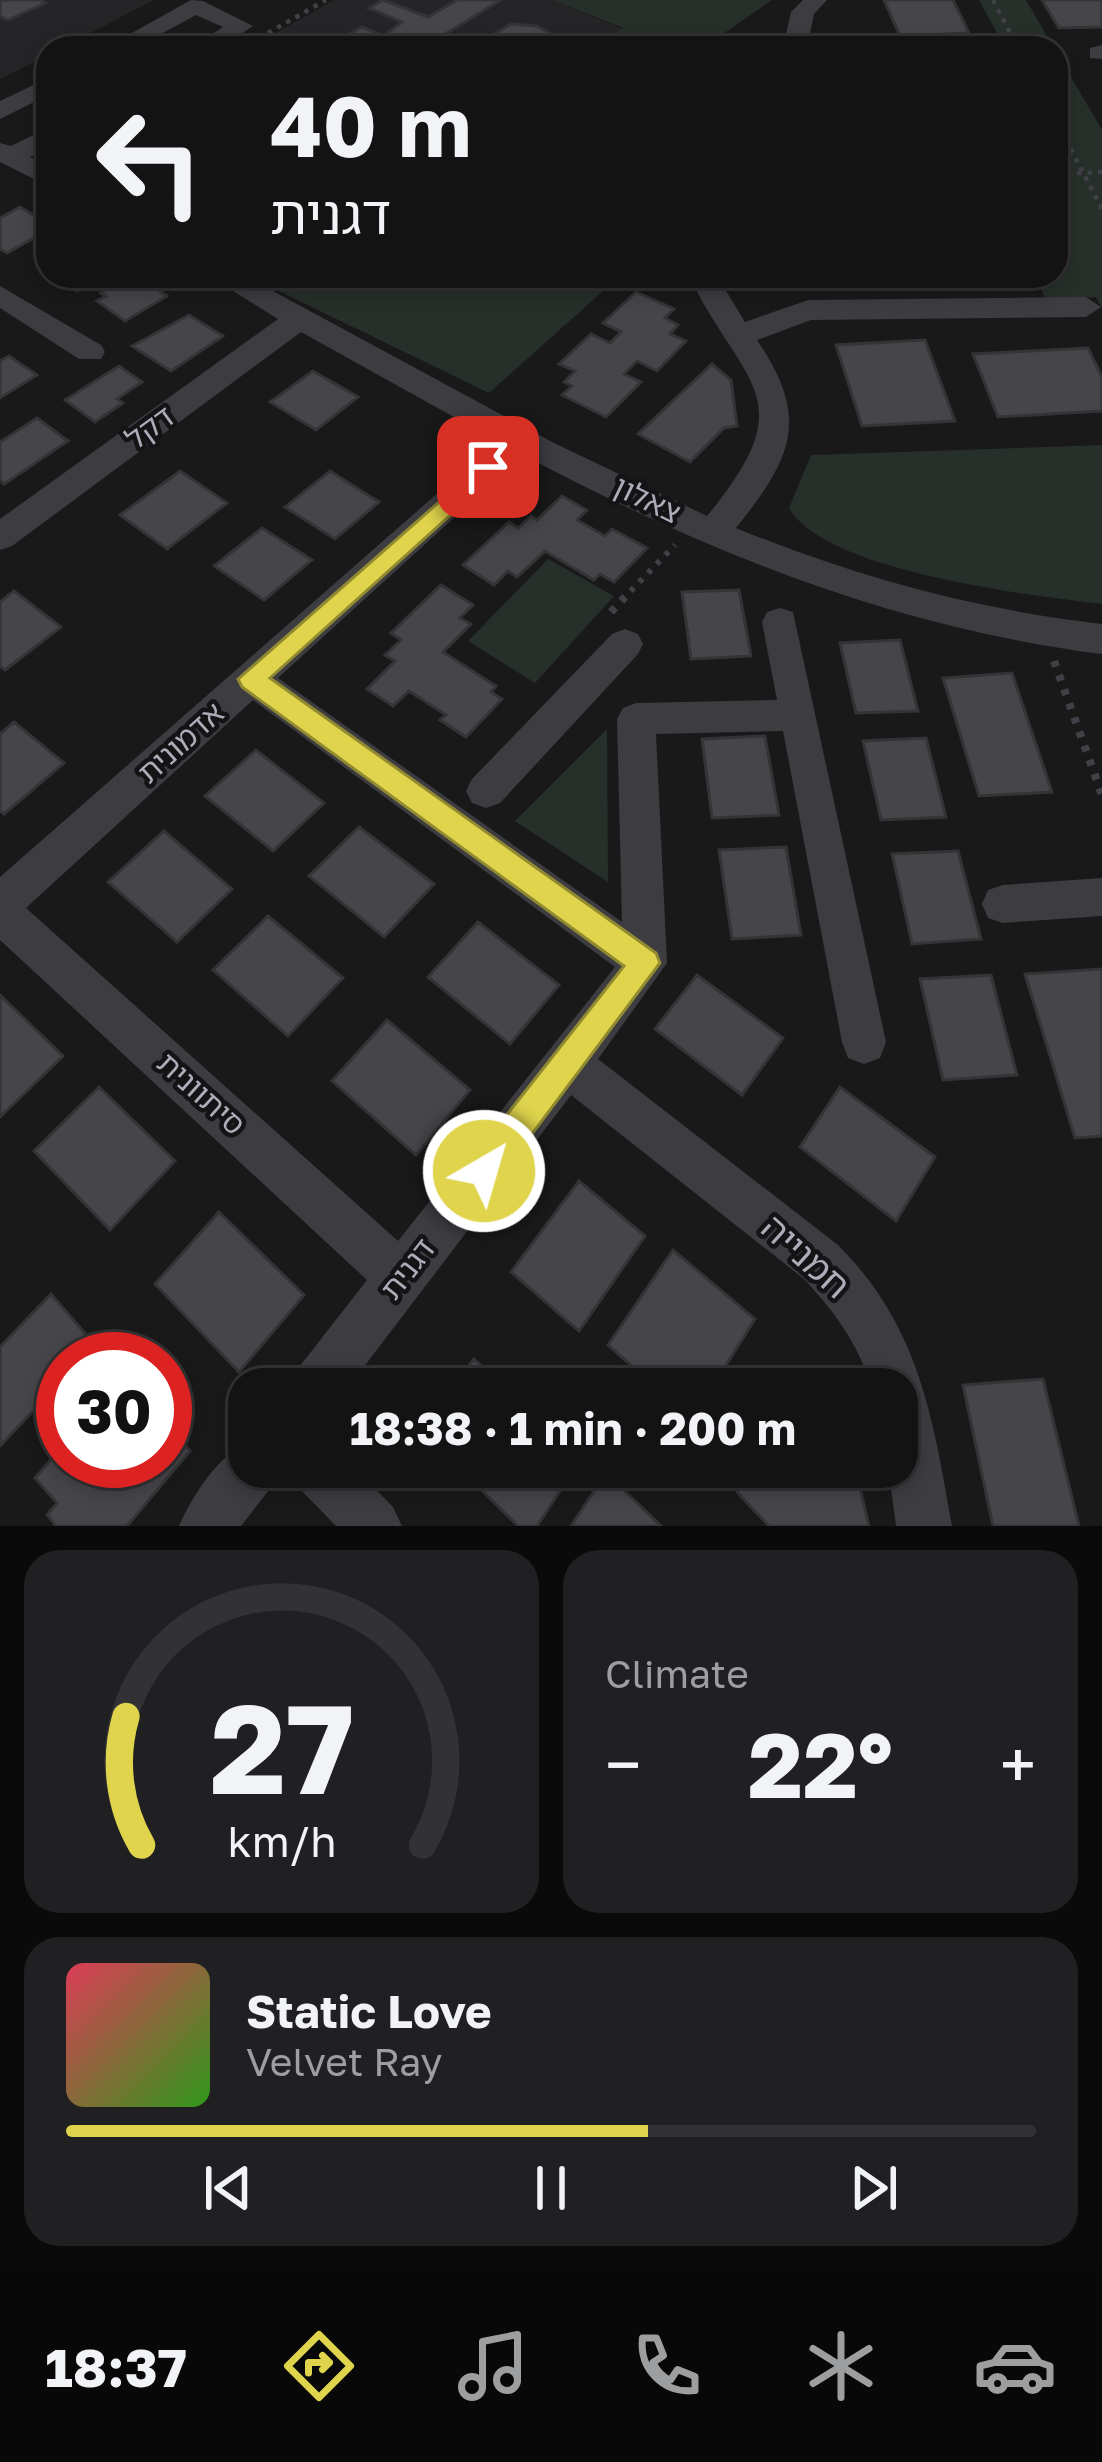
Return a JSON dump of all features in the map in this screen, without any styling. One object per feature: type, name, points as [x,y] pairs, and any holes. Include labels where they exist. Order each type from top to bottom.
[{"type":"street","points":[[139,36],[195,6],[241,26],[224,36]]},
{"type":"street","points":[[800,36],[809,6]]},
{"type":"street","points":[[0,110],[36,91]]},
{"type":"street","points":[[6,154],[36,141]]},
{"type":"street","points":[[6,154],[36,171]]},
{"type":"street","name":"צאלון","points":[[245,288],[522,437],[704,527],[873,594],[1044,632],[1102,639]]},
{"type":"street","points":[[704,527],[758,474],[773,445],[776,423],[772,394],[710,288]]},
{"type":"street","points":[[803,288],[808,310]]},
{"type":"street","points":[[738,336],[808,310],[1086,307]]},
{"type":"street","points":[[8,310],[90,352]]},
{"type":"street","name":"דקל","points":[[0,537],[300,319]]},
{"type":"street","name":"אדמונית","points":[[0,908],[522,437]]},
{"type":"street","points":[[780,622],[864,1042]]},
{"type":"street","points":[[486,791],[625,644]]},
{"type":"street","points":[[251,679],[645,963]]},
{"type":"street","points":[[583,688],[636,719],[799,715]]},
{"type":"street","points":[[636,719],[645,963]]},
{"type":"street","points":[[1003,904],[1102,897]]},
{"type":"street","name":"סיתוונית","points":[[0,908],[401,1277]]},
{"type":"street","name":"דגנית","points":[[330,1368],[645,963]]},
{"type":"street","name":"חמנייה","points":[[568,1064],[821,1262],[857,1301],[898,1377],[924,1526]]},
{"type":"street","points":[[207,1526],[237,1488]]},
{"type":"street","points":[[337,1488],[374,1526]]},
{"type":"path","points":[[262,36],[326,0]]},
{"type":"path","points":[[993,0],[1012,36]]},
{"type":"path","points":[[1068,144],[1102,208]]},
{"type":"path","points":[[1068,173],[1102,172]]},
{"type":"path","points":[[625,644],[599,625],[704,527]]},
{"type":"path","points":[[1044,632],[1102,796]]},
{"type":"shaded area","points":[[0,0],[154,0],[84,36],[36,36],[36,61],[0,79]]},
{"type":"shaded area","points":[[334,0],[552,0],[623,29],[613,36],[270,36]]},
{"type":"shaded area","points":[[552,0],[772,0],[720,36],[612,36],[623,28]]},
{"type":"shaded area","points":[[979,0],[1026,0],[1047,36],[998,36]]},
{"type":"shaded area","points":[[1068,72],[1102,130],[1102,309],[1096,297],[1046,300],[1040,288],[1068,288]]},
{"type":"shaded area","points":[[272,288],[607,288],[489,393]]},
{"type":"shaded area","points":[[1102,445],[1102,604],[981,587],[885,564],[843,549],[810,530],[789,508],[811,455]]},
{"type":"shaded area","points":[[548,559],[614,596],[535,683],[468,641]]},
{"type":"shaded area","points":[[607,729],[608,882],[515,821]]},
{"type":"building","points":[[0,0],[45,3],[8,20],[0,16]]},
{"type":"building","points":[[383,0],[428,17],[457,0],[501,0],[442,36],[383,36],[402,22],[369,8]]},
{"type":"building","points":[[884,0],[953,0],[969,33],[900,36]]},
{"type":"building","points":[[1042,0],[1102,0],[1102,27],[1059,28]]},
{"type":"building","points":[[511,24],[537,26],[555,36],[491,36]]},
{"type":"building","points":[[362,27],[383,36],[346,36]]},
{"type":"building","points":[[20,207],[36,217],[36,237],[7,253],[0,249],[0,218]]},
{"type":"building","points":[[110,288],[156,288],[167,296],[125,321],[97,301],[106,296],[101,293]]},
{"type":"building","points":[[636,292],[674,309],[665,318],[678,325],[670,334],[686,341],[657,371],[637,361],[624,374],[641,382],[606,417],[562,395],[572,386],[564,382],[575,371],[559,364],[591,334],[610,343],[621,332],[603,323]]},
{"type":"building","points":[[189,315],[223,336],[171,371],[132,346]]},
{"type":"building","points":[[925,340],[955,421],[862,426],[836,345]]},
{"type":"building","points":[[1088,348],[1102,377],[1102,411],[998,417],[973,354]]},
{"type":"building","points":[[9,356],[37,375],[0,398],[0,361]]},
{"type":"building","points":[[712,364],[731,380],[737,426],[724,428],[690,462],[638,434]]},
{"type":"building","points":[[119,366],[142,382],[117,399],[123,403],[95,422],[65,400]]},
{"type":"building","points":[[313,371],[358,397],[316,430],[270,402]]},
{"type":"building","points":[[37,418],[68,441],[4,484],[0,480],[0,442]]},
{"type":"building","points":[[180,471],[227,503],[167,549],[120,515]]},
{"type":"building","points":[[330,471],[379,502],[335,539],[285,507]]},
{"type":"building","points":[[562,496],[587,510],[577,520],[605,536],[612,529],[647,548],[614,582],[600,574],[594,580],[545,551],[517,577],[508,571],[494,585],[463,565],[509,522],[518,528],[531,516],[537,520]]},
{"type":"building","points":[[262,528],[312,560],[264,600],[214,566]]},
{"type":"building","points":[[441,585],[473,605],[460,618],[471,624],[443,652],[496,686],[491,692],[502,699],[466,737],[440,720],[446,715],[409,691],[393,706],[367,689],[395,661],[385,655],[401,640],[391,633]]},
{"type":"building","points":[[739,590],[751,656],[691,659],[682,592]]},
{"type":"building","points":[[14,591],[61,627],[5,670],[0,666],[0,602]]},
{"type":"building","points":[[900,640],[918,711],[856,713],[840,643]]},
{"type":"building","points":[[1012,673],[1052,792],[979,796],[943,678]]},
{"type":"building","points":[[14,722],[64,763],[4,814],[0,811],[0,734]]},
{"type":"building","points":[[765,736],[779,815],[712,818],[702,739]]},
{"type":"building","points":[[926,738],[946,817],[881,820],[863,741]]},
{"type":"building","points":[[256,750],[324,803],[273,851],[205,796]]},
{"type":"building","points":[[359,827],[434,884],[384,937],[309,876]]},
{"type":"building","points":[[164,831],[232,889],[177,942],[108,882]]},
{"type":"building","points":[[786,847],[801,935],[732,939],[719,850]]},
{"type":"building","points":[[958,851],[981,939],[912,944],[892,854]]},
{"type":"building","points":[[268,916],[343,978],[288,1036],[213,970]]},
{"type":"building","points":[[478,922],[559,985],[510,1044],[428,977]]},
{"type":"building","points":[[1102,969],[1102,1136],[1075,1138],[1025,974]]},
{"type":"building","points":[[697,975],[783,1038],[742,1095],[655,1029]]},
{"type":"building","points":[[991,975],[1017,1075],[943,1080],[920,979]]},
{"type":"building","points":[[0,995],[63,1056],[0,1117]]},
{"type":"building","points":[[387,1020],[470,1090],[416,1155],[332,1081]]},
{"type":"building","points":[[99,1087],[175,1161],[110,1230],[34,1151]]},
{"type":"building","points":[[840,1087],[935,1157],[896,1221],[800,1147]]},
{"type":"building","points":[[579,1181],[645,1236],[579,1331],[511,1272]]},
{"type":"building","points":[[219,1212],[304,1295],[242,1368],[235,1368],[155,1284]]},
{"type":"building","points":[[673,1250],[755,1319],[724,1368],[634,1368],[608,1345]]},
{"type":"building","points":[[51,1294],[84,1332],[36,1332],[36,1408],[0,1446],[0,1347]]},
{"type":"building","points":[[1043,1379],[1079,1526],[993,1526],[963,1385]]},
{"type":"building","points":[[44,1488],[159,1488],[127,1526],[56,1526],[47,1515],[57,1503]]},
{"type":"building","points":[[479,1488],[562,1488],[537,1526],[518,1526]]},
{"type":"building","points":[[596,1488],[622,1488],[661,1526],[571,1526]]},
{"type":"building","points":[[740,1488],[860,1488],[869,1526],[769,1526],[737,1492]]},
{"type":"route","points":[[484,1171],[645,963],[251,679],[488,467]]}]
